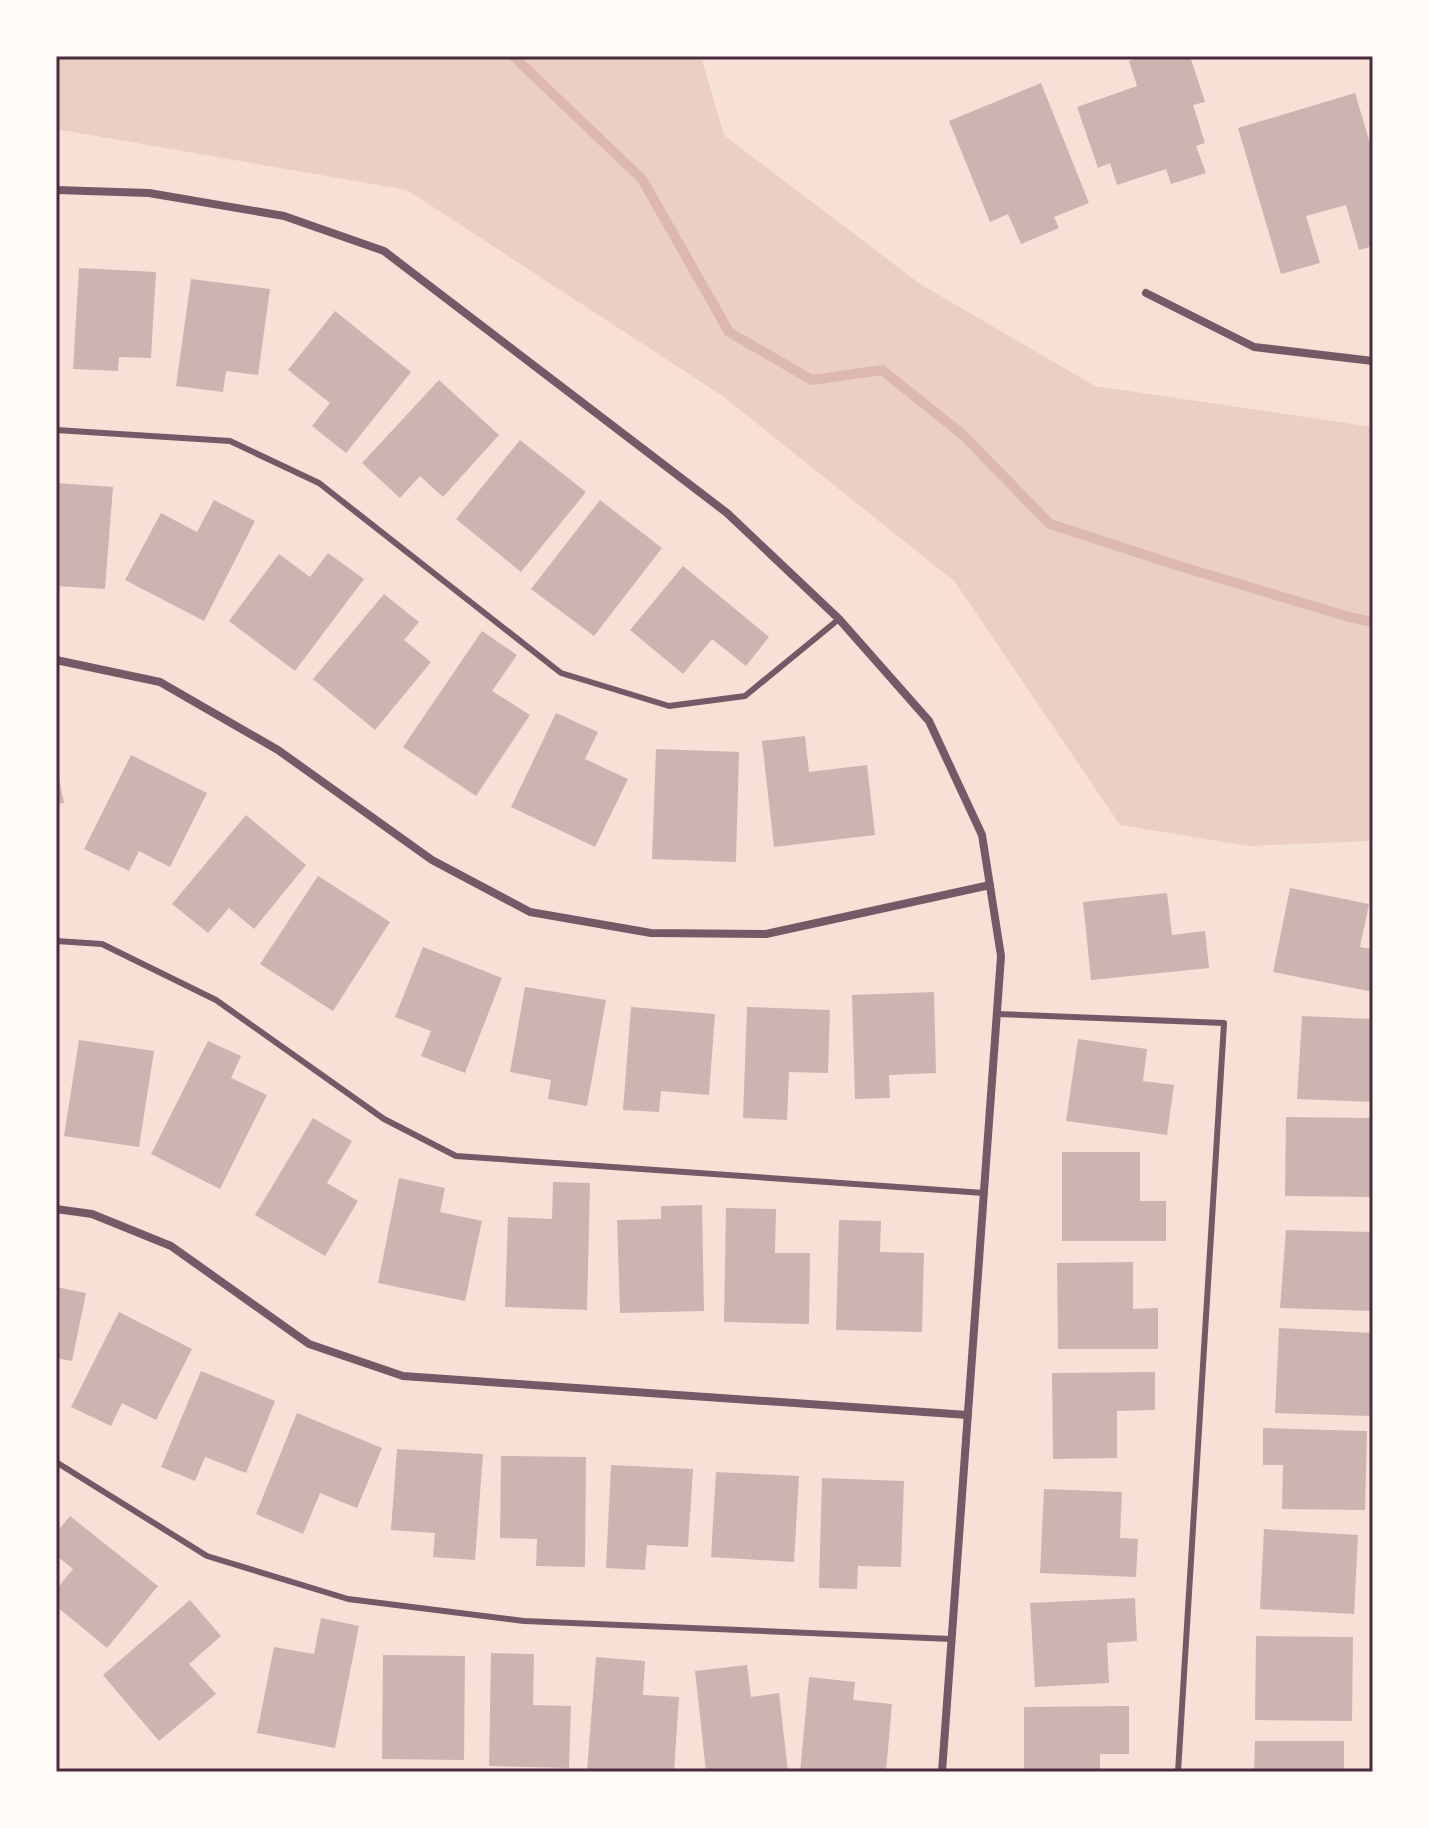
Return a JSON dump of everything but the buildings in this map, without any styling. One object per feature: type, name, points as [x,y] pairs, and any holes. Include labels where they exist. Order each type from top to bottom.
[{"type":"street","points":[[56,190],[149,193],[284,216],[384,251],[727,513],[839,619],[929,721],[982,835],[1001,956],[942,1772]]},
{"type":"street","points":[[1146,293],[1254,347],[1373,361]]},
{"type":"street","points":[[56,660],[160,682],[278,750],[432,860],[530,912],[651,933],[766,934],[990,885]]},
{"type":"street","points":[[56,1209],[92,1214],[171,1246],[309,1344],[403,1376],[968,1415]]},
{"type":"lane","points":[[56,430],[230,441],[319,483],[561,673],[669,706],[745,696],[839,619]]},
{"type":"lane","points":[[56,941],[102,944],[216,1000],[384,1119],[456,1156],[984,1193]]},
{"type":"lane","points":[[997,1014],[1224,1023],[1178,1772]]},
{"type":"lane","points":[[56,1462],[207,1556],[348,1599],[524,1621],[951,1639]]},
{"type":"shaded area","points":[[56,56],[701,56],[724,135],[920,284],[1095,386],[1373,427],[1373,841],[1248,846],[1120,825],[955,582],[721,395],[407,190],[56,129]]},
{"type":"waterway","points":[[513,56],[642,179],[729,332],[812,380],[882,370],[962,434],[1050,524],[1176,565],[1373,622]]}]
